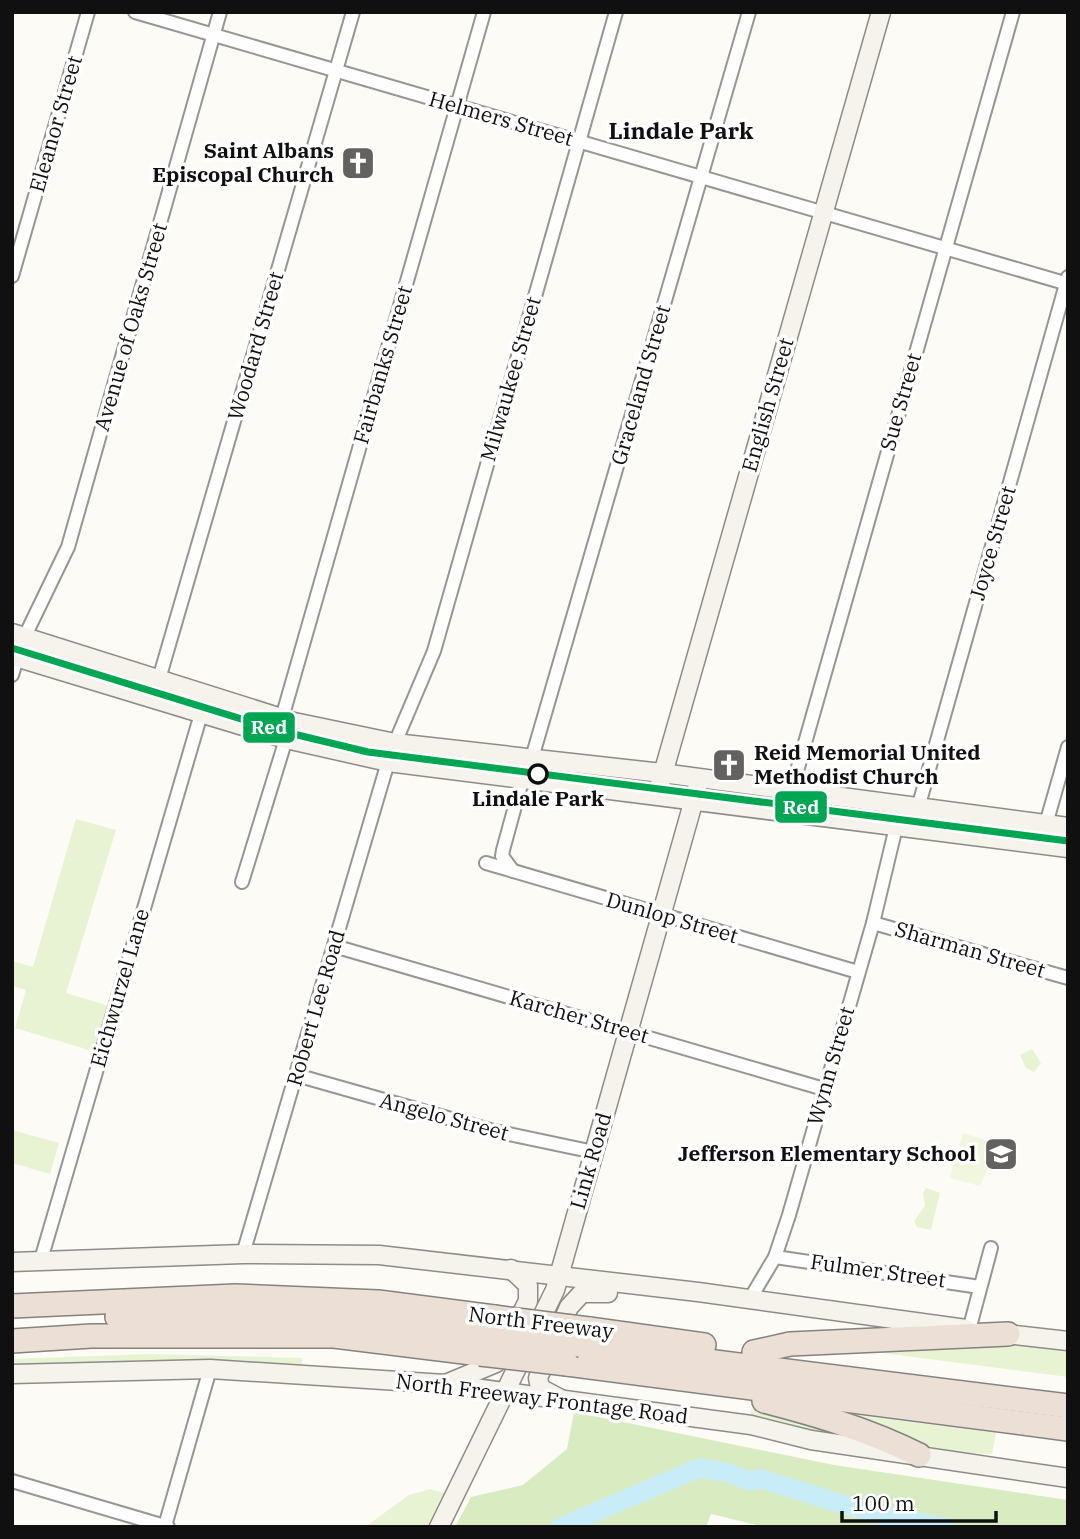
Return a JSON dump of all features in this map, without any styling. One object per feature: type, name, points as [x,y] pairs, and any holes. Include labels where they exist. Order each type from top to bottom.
[{"type":"highway","name":"North Freeway","points":[[12,1307],[235,1296],[378,1302],[487,1334],[567,1364],[1068,1429]]},
{"type":"highway","name":"North Freeway","points":[[12,1321],[135,1316],[296,1315],[372,1319],[487,1334]]},
{"type":"highway","name":"North Freeway","points":[[18,1341],[104,1336],[487,1334],[585,1337],[754,1352],[1068,1393]]},
{"type":"highway","points":[[754,1352],[790,1344],[1009,1334]]},
{"type":"highway","name":"North Freeway","points":[[585,1337],[1068,1406]]},
{"type":"highway","points":[[666,1376],[834,1419],[886,1438],[919,1455]]},
{"type":"main road","name":"English Street","points":[[658,798],[662,773],[881,12]]},
{"type":"main road","points":[[19,635],[282,718],[395,743],[662,773],[1068,827]]},
{"type":"main road","points":[[15,657],[286,739],[388,762],[1068,848]]},
{"type":"main road","name":"Link Road","points":[[439,1527],[555,1290],[699,779]]},
{"type":"main road","points":[[12,1262],[40,1264],[243,1254],[379,1255],[970,1324],[1009,1334],[1068,1341]]},
{"type":"main road","points":[[445,1384],[496,1363],[528,1301],[528,1285],[511,1269]]},
{"type":"main road","points":[[562,1400],[540,1388],[538,1378],[572,1303],[589,1291],[643,1297],[651,1288]]},
{"type":"main road","name":"North Freeway Frontage Road","points":[[12,1374],[210,1369],[445,1384],[751,1425],[811,1440],[1031,1470],[1068,1478]]},
{"type":"main road","points":[[1031,1470],[1068,1467]]},
{"type":"street","name":"Eleanor Street","points":[[12,276],[88,12]]},
{"type":"street","name":"Helmers Street","points":[[135,12],[823,215],[1067,282]]},
{"type":"street","name":"Avenue of Oaks Street","points":[[19,635],[68,547],[220,12]]},
{"type":"street","name":"Woodard Street","points":[[159,679],[353,12]]},
{"type":"street","name":"Fairbanks Street","points":[[282,718],[484,12]]},
{"type":"street","name":"Milwaukee Street","points":[[395,743],[434,651],[616,12]]},
{"type":"street","name":"Graceland Street","points":[[532,758],[749,12]]},
{"type":"street","name":"Sue Street","points":[[791,792],[1013,12]]},
{"type":"street","name":"Joyce Street","points":[[918,808],[1067,282]]},
{"type":"street","points":[[12,675],[15,657]]},
{"type":"street","name":"Eichwurzel Lane","points":[[40,1264],[201,714]]},
{"type":"street","points":[[242,882],[286,739]]},
{"type":"street","points":[[1046,824],[1068,747]]},
{"type":"street","name":"Robert Lee Road","points":[[243,1254],[388,762]]},
{"type":"street","points":[[513,871],[502,856],[523,777]]},
{"type":"street","name":"Wynn Street","points":[[750,1299],[775,1256],[873,923],[896,827]]},
{"type":"street","name":"Dunlop Street","points":[[486,863],[858,972]]},
{"type":"street","name":"Sharman Street","points":[[873,923],[1068,978]]},
{"type":"street","name":"Karcher Street","points":[[334,946],[824,1089]]},
{"type":"street","name":"Angelo Street","points":[[296,1075],[490,1130],[594,1153]]},
{"type":"street","points":[[970,1324],[990,1248]]},
{"type":"street","name":"Fulmer Street","points":[[775,1256],[980,1287]]},
{"type":"street","points":[[12,1481],[167,1526],[210,1369]]},
{"type":"green space","points":[[76,819],[116,830],[66,993],[109,1006],[96,1052],[15,1028],[26,990],[12,986],[12,961],[33,967]]},
{"type":"green space","points":[[1032,1049],[1041,1063],[1034,1072],[1026,1068],[1020,1055]]},
{"type":"green space","points":[[12,1130],[59,1143],[50,1174],[12,1163]]},
{"type":"green space","points":[[963,1133],[993,1142],[990,1163],[980,1186],[950,1178]]},
{"type":"green space","points":[[926,1188],[940,1193],[931,1230],[917,1227],[914,1221],[925,1206],[923,1193]]},
{"type":"green space","points":[[1005,1343],[1068,1350],[1068,1377],[874,1352],[874,1347]]},
{"type":"green space","points":[[150,1354],[302,1358],[302,1367],[12,1369],[12,1359]]},
{"type":"green space","points":[[756,1408],[881,1443],[824,1437],[750,1418],[751,1409]]},
{"type":"green space","points":[[574,1412],[834,1465],[1068,1500],[1068,1527],[765,1527],[711,1514],[706,1527],[455,1527],[471,1497],[523,1485],[567,1449]]},
{"type":"green space","points":[[840,1413],[996,1433],[992,1454],[935,1452]]},
{"type":"green space","points":[[430,1489],[447,1494],[432,1527],[365,1527],[409,1495]]},
{"type":"waterway","points":[[561,1527],[699,1468],[726,1472],[749,1481],[762,1479],[871,1513],[944,1527]]},
{"type":"transit line","name":"Red","points":[[12,648],[277,730],[368,752],[1068,841]]},
{"type":"place","name":"Saint Albans Episcopal Church","points":[[358,163]]},
{"type":"place","name":"Reid Memorial United Methodist Church","points":[[729,765]]},
{"type":"place","name":"Lindale Park","points":[[538,774]]},
{"type":"place","name":"Jefferson Elementary School","points":[[1001,1154]]},
{"type":"district","name":"Lindale Park","points":[[681,131]]}]
